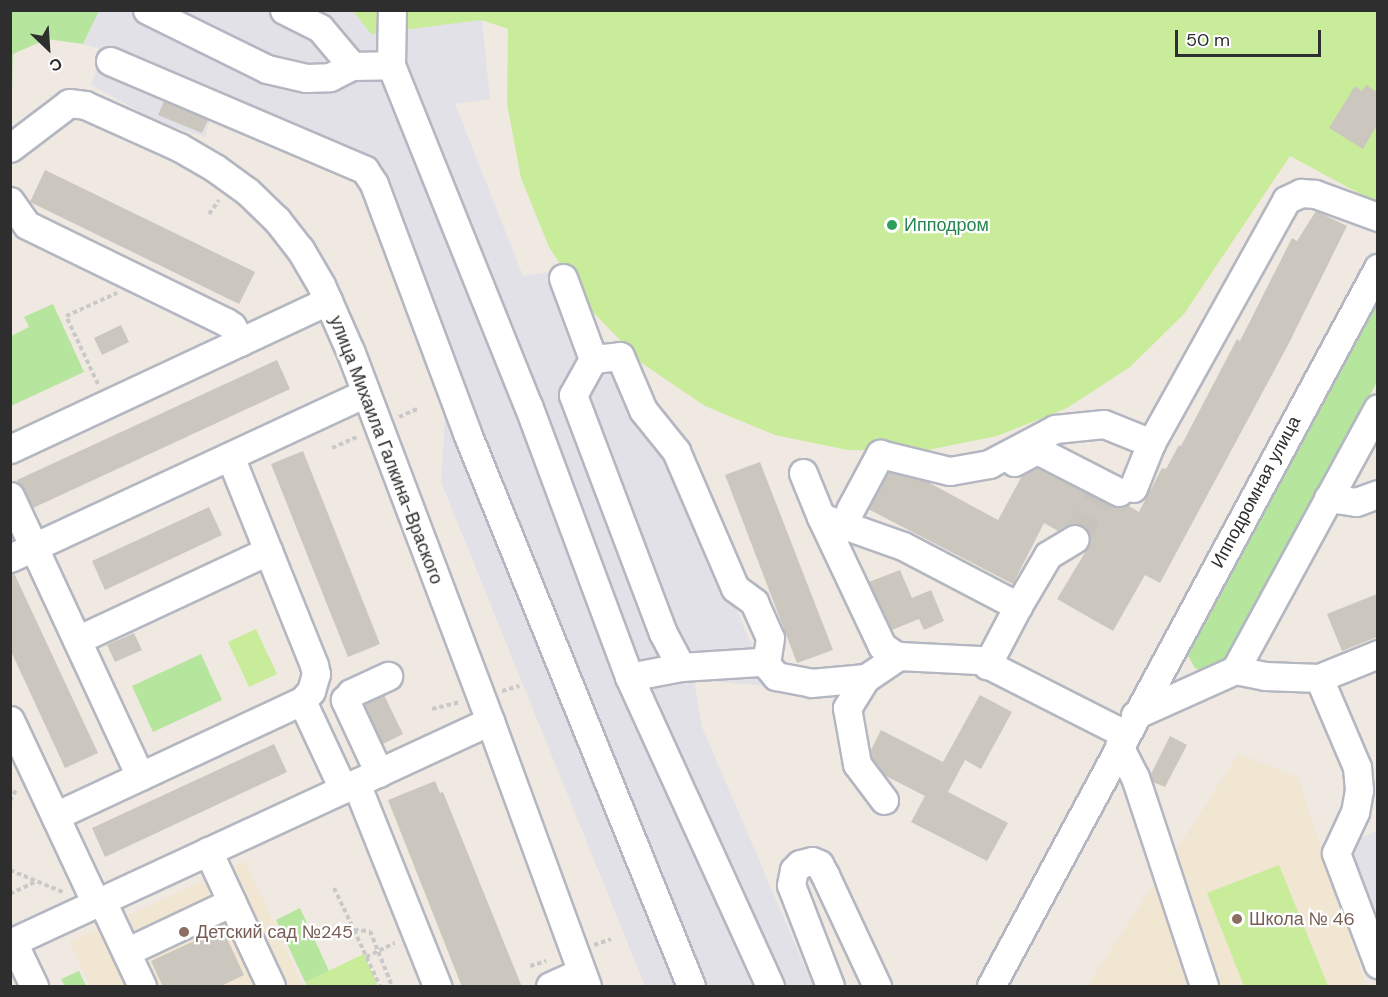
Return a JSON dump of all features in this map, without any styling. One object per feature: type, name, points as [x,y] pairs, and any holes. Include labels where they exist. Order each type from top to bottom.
[{"type":"street","points":[[147,10],[267,69],[306,78],[330,77],[352,66],[391,65]]},
{"type":"street","points":[[284,10],[320,28],[352,66]]},
{"type":"street","points":[[393,11],[391,65],[528,405],[629,677],[770,987]]},
{"type":"street","points":[[110,61],[365,170],[374,184],[467,433],[691,987]]},
{"type":"street","name":"улица Михаила Галкина-Враского","points":[[10,148],[60,109],[77,103],[179,147],[247,191],[277,220],[300,249],[328,301],[366,393],[490,721],[584,979]]},
{"type":"street","points":[[850,510],[880,454],[950,471],[989,464],[1009,464],[1037,450],[1114,489],[1151,442],[1286,200],[1301,193],[1315,194],[1377,217]]},
{"type":"street","points":[[14,213],[27,225],[226,322],[232,326],[240,342]]},
{"type":"street","name":"Ипподромная улица","points":[[991,987],[1377,268]]},
{"type":"street","points":[[563,278],[593,359],[573,395],[663,633],[681,667]]},
{"type":"street","points":[[10,448],[328,301]]},
{"type":"street","points":[[593,359],[620,356],[643,410],[676,451],[735,588],[754,602],[770,638],[766,664]]},
{"type":"street","points":[[22,552],[366,393]]},
{"type":"street","points":[[1126,732],[1235,670],[1377,408]]},
{"type":"street","points":[[989,464],[1056,429],[1104,424],[1151,442]]},
{"type":"street","points":[[55,816],[302,701],[311,691],[316,674],[230,456]]},
{"type":"street","points":[[803,473],[820,517],[882,646],[898,657],[979,660],[1126,732]]},
{"type":"street","points":[[1328,498],[1356,502],[1377,494]]},
{"type":"street","points":[[10,496],[22,552],[77,639],[140,776]]},
{"type":"street","points":[[820,517],[903,546],[1018,606]]},
{"type":"street","points":[[987,664],[1048,555],[1075,539]]},
{"type":"street","points":[[77,639],[268,551]]},
{"type":"street","points":[[1235,670],[1265,676],[1319,678],[1377,654]]},
{"type":"street","points":[[884,800],[857,764],[847,708],[866,678],[898,657]]},
{"type":"street","points":[[629,677],[681,667],[759,662],[766,664],[776,676],[810,683],[866,678]]},
{"type":"street","points":[[388,676],[351,693],[345,700],[359,781],[437,987]]},
{"type":"street","points":[[1319,678],[1357,767],[1359,790],[1355,812],[1336,853],[1377,964]]},
{"type":"street","points":[[302,701],[359,781]]},
{"type":"street","points":[[10,720],[18,768],[55,816],[126,951],[142,987]]},
{"type":"street","points":[[34,987],[12,942],[490,721]]},
{"type":"street","points":[[1126,732],[1135,777],[1204,987]]},
{"type":"street","points":[[208,851],[270,987]]},
{"type":"street","points":[[830,987],[791,885],[794,870],[800,864],[812,861],[819,864],[825,875],[877,987]]},
{"type":"street","points":[[126,951],[232,902]]},
{"type":"street","points":[[550,987],[584,979]]},
{"type":"path","points":[[209,214],[219,200]]},
{"type":"path","points":[[107,404],[66,316],[142,281]]},
{"type":"path","points":[[398,417],[417,409]]},
{"type":"path","points":[[332,448],[360,435]]},
{"type":"path","points":[[502,691],[519,686]]},
{"type":"path","points":[[432,709],[460,702]]},
{"type":"path","points":[[10,801],[18,768]]},
{"type":"path","points":[[10,870],[69,895]]},
{"type":"path","points":[[10,894],[37,881]]},
{"type":"path","points":[[334,888],[380,987]]},
{"type":"path","points":[[354,930],[370,931],[390,986]]},
{"type":"path","points":[[366,957],[416,933]]},
{"type":"path","points":[[593,945],[611,939]]},
{"type":"path","points":[[530,966],[552,959]]},
{"type":"shaded area","points":[[99,11],[353,11],[371,34],[482,20],[490,99],[455,104],[523,276],[547,272],[586,358],[623,343],[769,686],[694,680],[702,727],[813,986],[645,986],[441,482],[446,398],[361,177],[211,117],[205,137],[159,122],[91,85],[103,49],[83,44]]},
{"type":"shaded area","name":"Школа № 46","points":[[1239,754],[1298,777],[1366,986],[1087,986]]},
{"type":"shaded area","points":[[1377,831],[1377,942],[1348,843]]},
{"type":"shaded area","name":"Детский сад №245","points":[[245,861],[303,986],[91,986],[70,942]]},
{"type":"green space","points":[[11,10],[99,11],[83,44],[47,39],[13,54],[11,126]]},
{"type":"green space","name":"Ипподром","points":[[353,11],[1377,11],[1377,203],[1290,156],[1184,314],[1130,367],[1067,408],[997,436],[923,451],[848,450],[775,435],[705,406],[643,364],[591,310],[549,247],[521,178],[507,104],[508,29],[482,20],[371,34]]},
{"type":"green space","points":[[1377,295],[1377,382],[1224,667],[1205,673],[1195,668],[1186,652]]},
{"type":"green space","points":[[53,304],[84,372],[11,406],[11,336],[29,327],[24,317]]},
{"type":"green space","points":[[256,629],[277,674],[249,687],[228,642]]},
{"type":"green space","points":[[201,654],[222,700],[153,732],[132,686]]},
{"type":"green space","points":[[1279,865],[1328,986],[1244,986],[1207,893]]},
{"type":"green space","points":[[300,908],[329,971],[305,982],[276,920]]},
{"type":"green space","points":[[364,954],[378,986],[307,986],[305,982]]},
{"type":"green space","points":[[79,971],[86,986],[65,986],[61,979]]},
{"type":"building","points":[[1366,85],[1377,92],[1377,125],[1363,149],[1329,128],[1355,86],[1362,91]]},
{"type":"building","points":[[164,101],[208,120],[202,133],[158,115]]},
{"type":"building","points":[[45,170],[255,272],[239,304],[30,202]]},
{"type":"building","points":[[1316,211],[1347,226],[1288,345],[1160,583],[1145,575],[1113,631],[1057,599],[1089,546],[1089,532],[1082,525],[1074,523],[1058,531],[1044,523],[1013,584],[868,509],[888,472],[926,481],[998,520],[1022,476],[1037,468],[1112,506],[1127,505],[1139,512],[1162,468],[1166,469],[1179,445],[1181,446],[1237,339],[1240,341],[1292,238],[1297,241]]},
{"type":"building","points":[[121,325],[129,342],[102,355],[94,338]]},
{"type":"building","points":[[277,360],[290,389],[33,508],[18,483],[17,480]]},
{"type":"building","points":[[303,451],[380,644],[348,657],[271,464]]},
{"type":"building","points":[[760,462],[833,650],[797,663],[725,475]]},
{"type":"building","points":[[209,507],[222,535],[105,590],[92,561]]},
{"type":"building","points":[[900,570],[912,598],[931,590],[944,621],[924,630],[919,619],[892,630],[869,582]]},
{"type":"building","points":[[10,573],[14,573],[98,753],[65,768],[10,649]]},
{"type":"building","points":[[1377,594],[1377,637],[1342,651],[1327,614]]},
{"type":"building","points":[[134,633],[142,650],[115,662],[107,645]]},
{"type":"building","points":[[384,695],[403,734],[383,744],[364,704]]},
{"type":"building","points":[[980,695],[1012,712],[981,769],[965,760],[948,792],[1008,823],[987,861],[911,822],[925,796],[886,776],[872,758],[871,750],[881,730],[943,762]]},
{"type":"building","points":[[1170,736],[1187,745],[1165,787],[1153,782],[1151,774]]},
{"type":"building","points":[[274,744],[287,772],[105,857],[92,828]]},
{"type":"building","points":[[435,781],[440,793],[443,792],[522,987],[462,987],[388,800]]},
{"type":"building","points":[[222,928],[244,975],[219,987],[163,987],[151,961]]},
{"type":"tunnel","points":[[1075,539],[1101,492]]},
{"type":"place","name":"Ипподром","points":[[892,225]]},
{"type":"place","name":"Школа № 46","points":[[1237,919]]},
{"type":"place","name":"Детский сад №245","points":[[184,932]]}]
